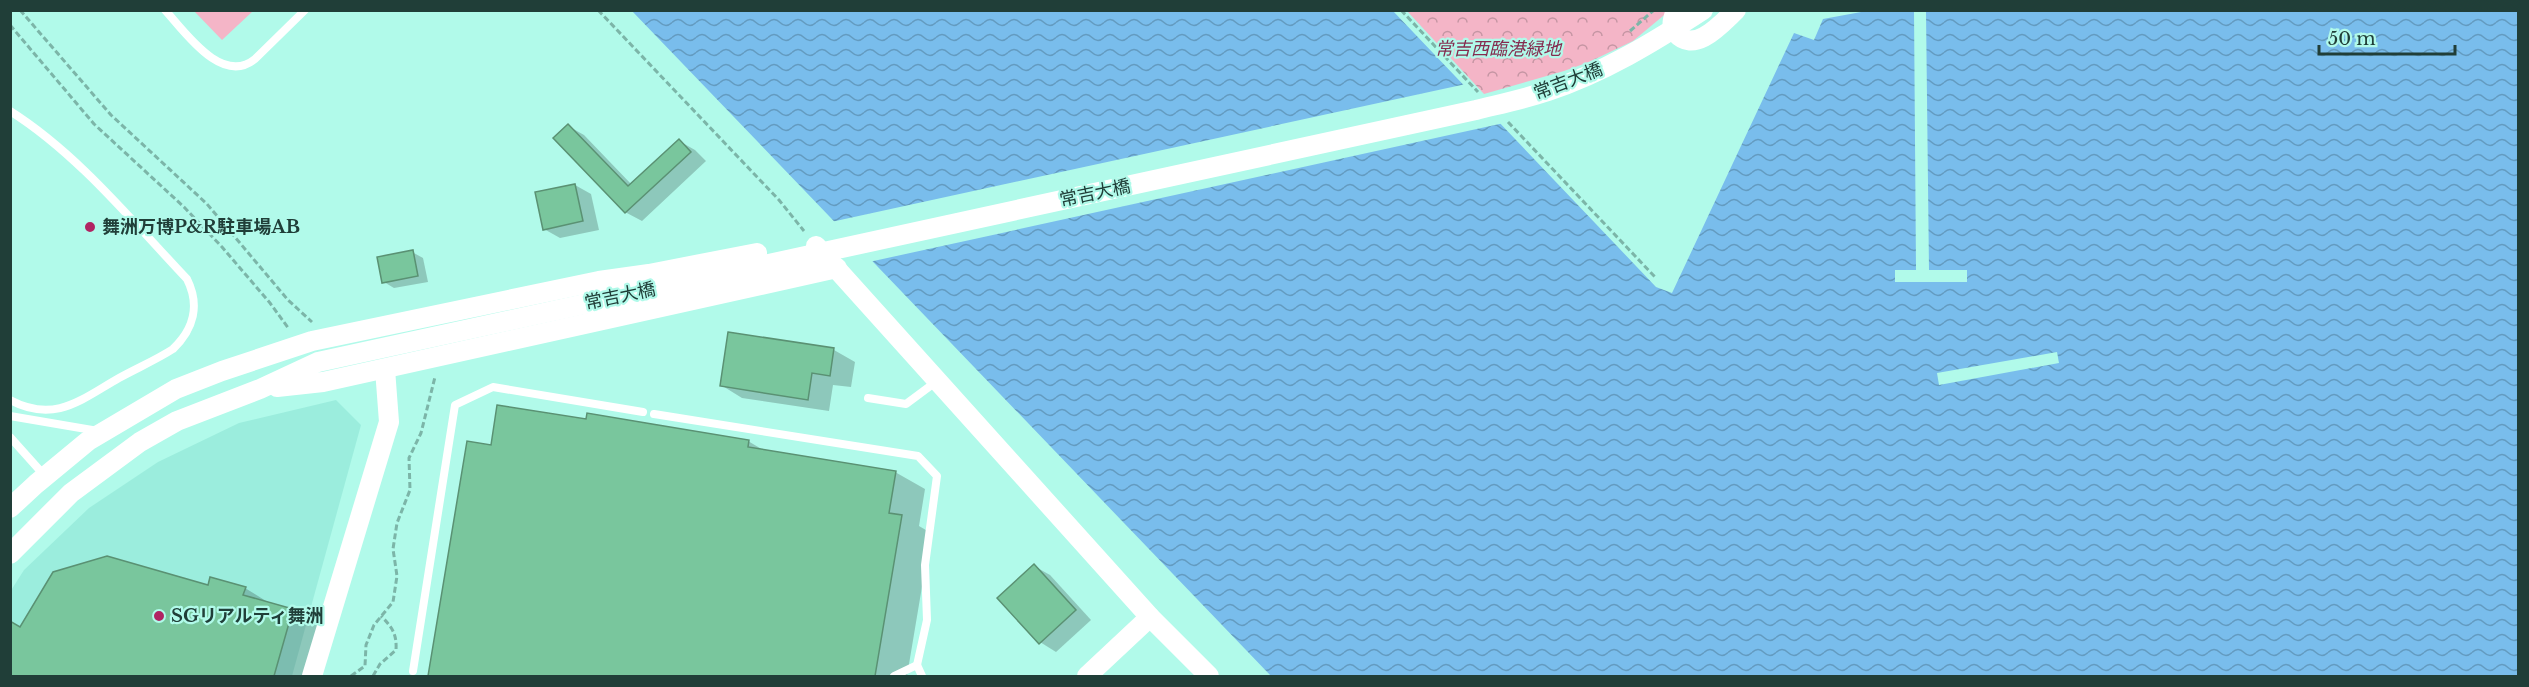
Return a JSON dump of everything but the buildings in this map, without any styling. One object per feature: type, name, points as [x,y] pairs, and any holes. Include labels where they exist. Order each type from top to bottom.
[{"type":"street","points":[[1676,10],[1672,19],[1676,32],[1683,38],[1697,40],[1704,37],[1736,10]]},
{"type":"street","name":"常吉大橋","points":[[318,362],[1476,110],[1548,92],[1590,75],[1658,40],[1703,10]]},
{"type":"street","points":[[10,508],[88,441],[176,389],[312,341],[599,280],[649,274],[812,242],[1150,617],[1209,676]]},
{"type":"street","points":[[260,389],[323,382],[385,369],[837,268]]},
{"type":"street","points":[[255,361],[318,362]]},
{"type":"street","points":[[10,554],[71,493],[140,442],[177,421],[216,404],[260,389],[318,362]]},
{"type":"street","points":[[312,676],[389,422],[385,369]]},
{"type":"street","points":[[1088,676],[1150,617]]},
{"type":"lane","points":[[165,10],[215,61],[237,66],[250,63],[255,59],[305,10]]},
{"type":"lane","points":[[10,111],[35,127],[62,150],[187,279],[193,290],[195,304],[190,328],[183,340],[173,349],[81,401],[57,409],[30,406],[10,400]]},
{"type":"lane","points":[[868,398],[906,404],[938,380]]},
{"type":"lane","points":[[412,671],[455,405],[493,387],[643,412]]},
{"type":"lane","points":[[654,414],[918,456],[937,476],[926,565],[927,620],[917,665],[922,676]]},
{"type":"lane","points":[[10,416],[102,432]]},
{"type":"lane","points":[[10,437],[45,476]]},
{"type":"lane","points":[[894,676],[917,665]]},
{"type":"path","points":[[20,10],[111,115],[207,204],[288,300],[316,326]]},
{"type":"path","points":[[598,10],[779,200],[812,242]]},
{"type":"path","points":[[1401,10],[1483,97]]},
{"type":"path","points":[[1625,35],[1654,10]]},
{"type":"path","points":[[10,25],[94,124],[184,207],[222,247],[270,303],[291,333]]},
{"type":"path","points":[[1508,122],[1655,277]]},
{"type":"path","points":[[351,676],[365,666],[366,645],[374,625],[393,602],[397,576],[393,549],[397,523],[410,490],[409,458],[421,433],[436,372]]},
{"type":"path","points":[[374,676],[380,664],[396,650],[397,637],[381,616]]},
{"type":"shaded area","points":[[336,400],[361,425],[292,676],[11,676],[10,592],[24,570],[89,508],[158,462],[239,423]]},
{"type":"green space","points":[[194,11],[253,11],[222,40]]},
{"type":"green space","name":"常吉西臨港緑地","points":[[1407,11],[1669,11],[1633,41],[1589,62],[1484,94]]},
{"type":"water","points":[[1872,10],[2518,11],[2518,676],[1271,676],[632,11],[1393,11],[1656,287],[1672,293],[1794,33],[1814,40],[1823,19]]},
{"type":"pier","points":[[1914,11],[1926,11],[1929,270],[1967,270],[1967,282],[1895,282],[1895,270],[1916,270]]},
{"type":"pier","points":[[1466,84],[1504,123],[869,262],[831,222]]},
{"type":"pier","points":[[2057,352],[2059,363],[1939,385],[1937,373]]},
{"type":"place","name":"舞洲万博P&R駐車場AB","points":[[90,227]]},
{"type":"place","name":"SGリアルティ舞洲","points":[[159,616]]}]
